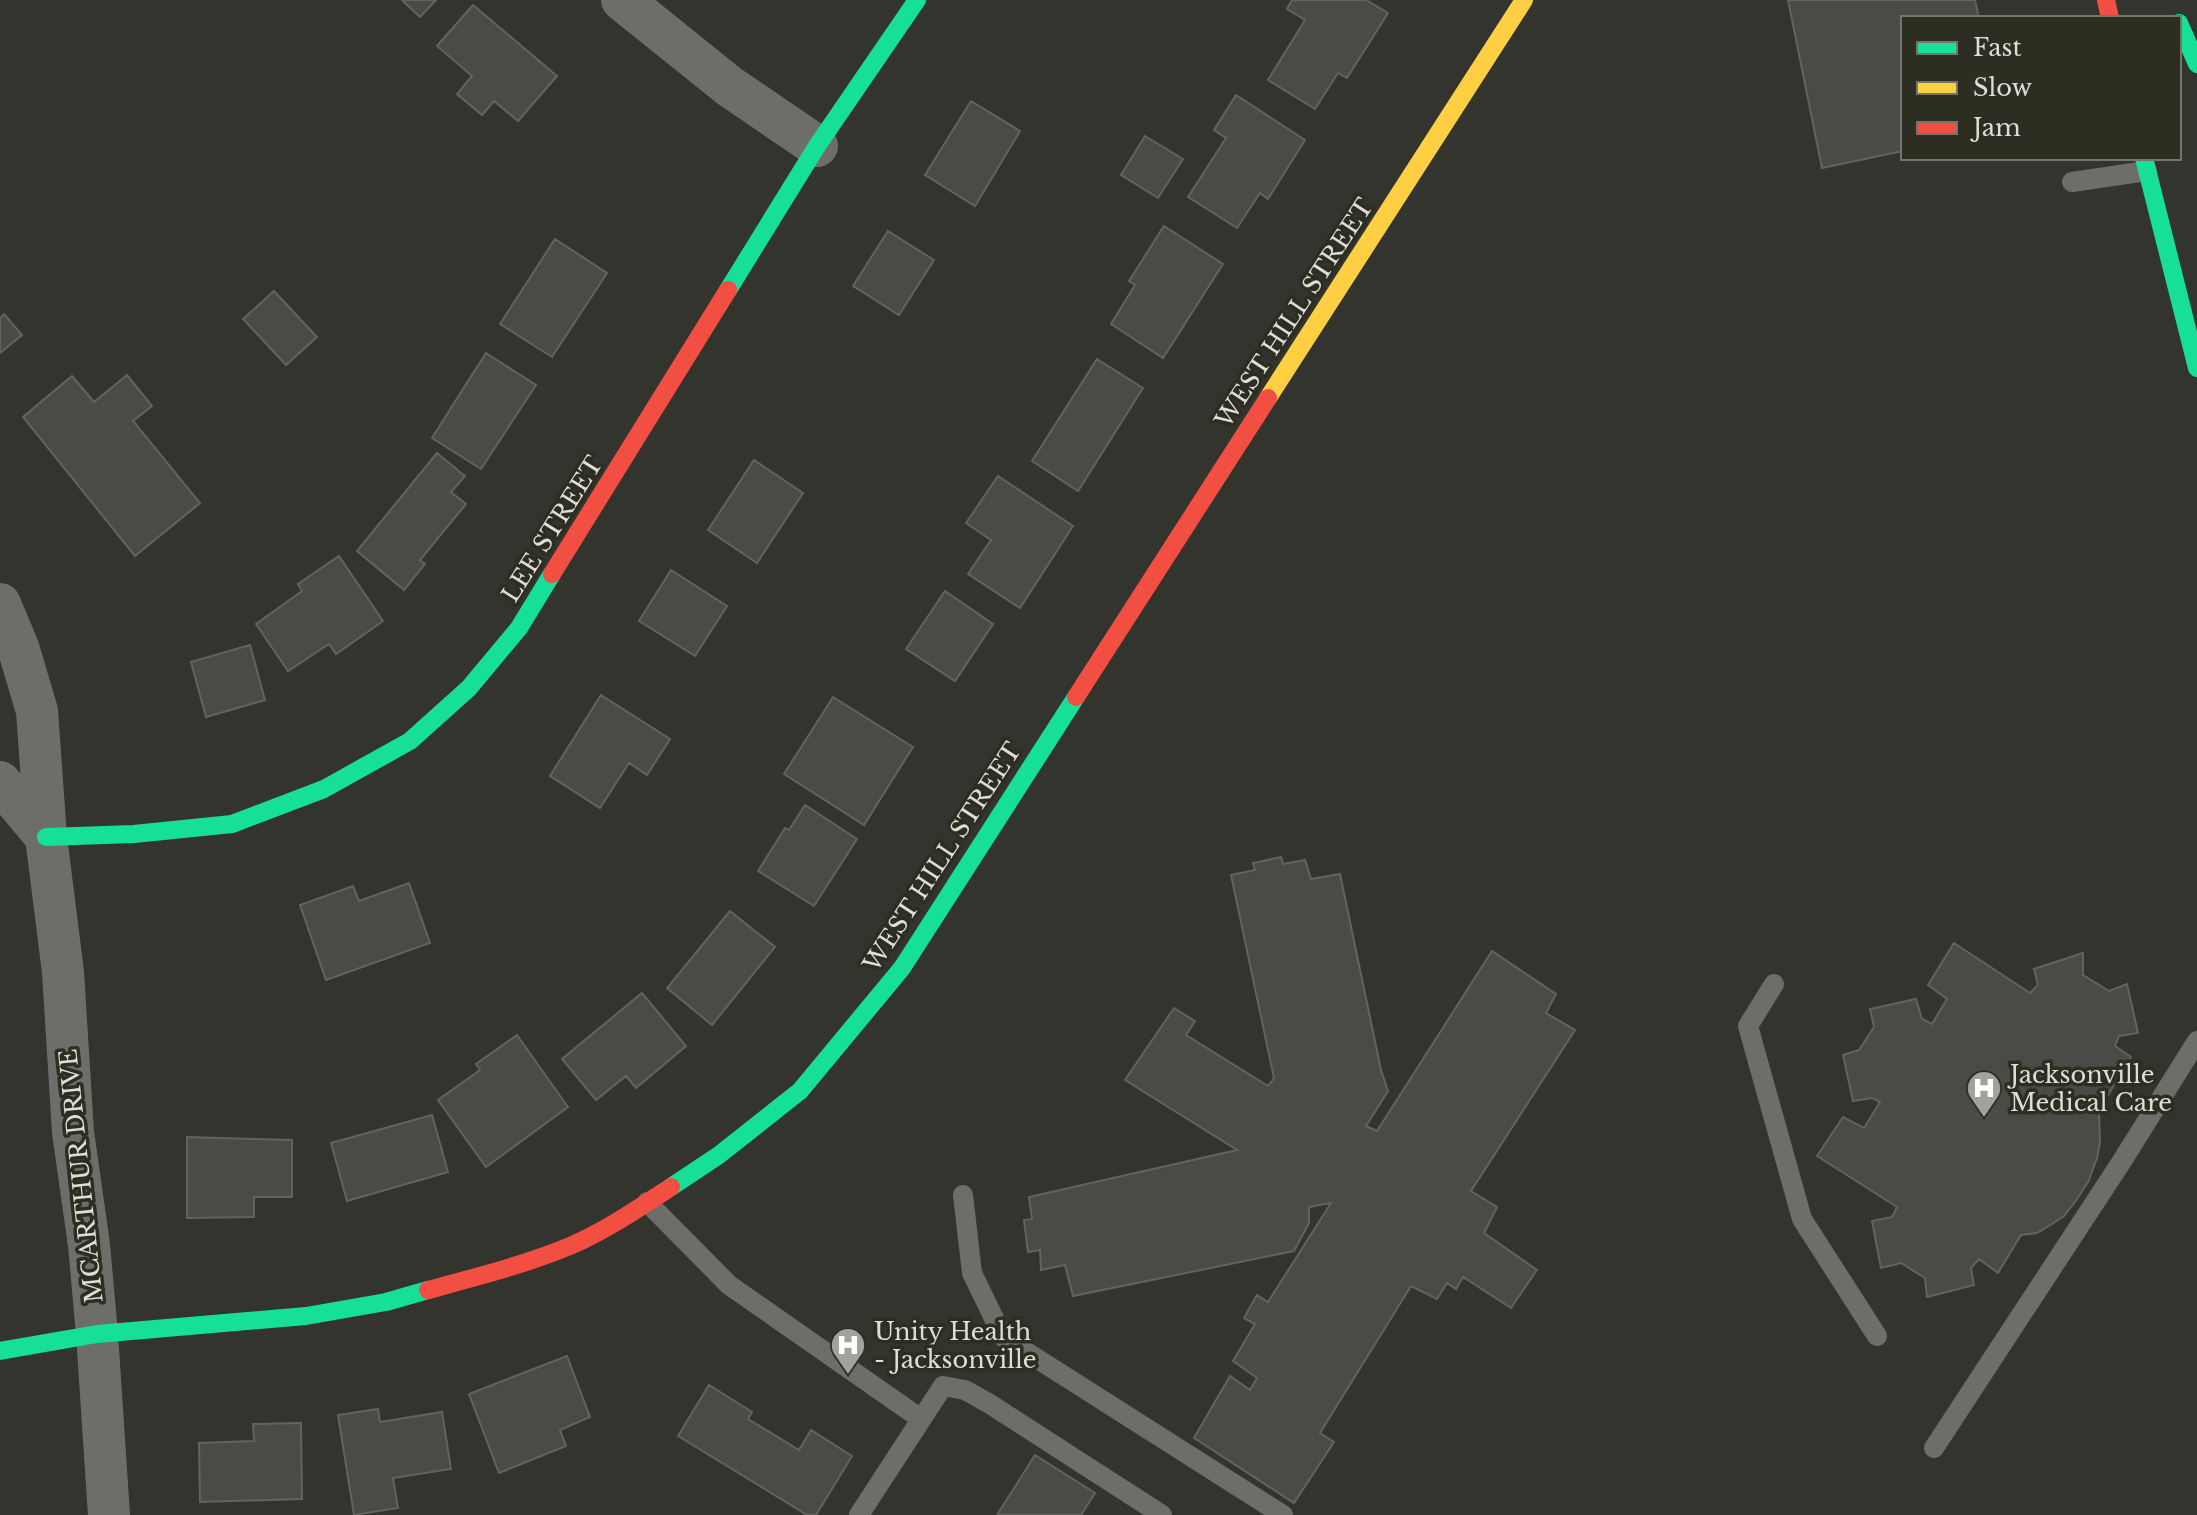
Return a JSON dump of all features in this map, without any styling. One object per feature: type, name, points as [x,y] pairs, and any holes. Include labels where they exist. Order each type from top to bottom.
[{"type":"main road","name":"LEE STREET","points":[[46,837],[134,834],[232,824],[324,789],[410,741],[469,688],[519,628],[817,146],[917,0]]},
{"type":"main road","name":"WEST HILL STREET","points":[[0,1351],[97,1334],[306,1316],[386,1302],[499,1271],[572,1245],[647,1202],[719,1155],[800,1091],[902,968],[1524,0]]},
{"type":"main road","points":[[2181,28],[2197,64]]},
{"type":"main road","points":[[2145,164],[2197,368]]},
{"type":"street","points":[[622,0],[729,86],[817,146]]},
{"type":"street","name":"MCARTHUR DRIVE","points":[[0,604],[18,647],[37,711],[46,837],[63,972],[73,1132],[89,1245],[97,1334],[109,1515]]},
{"type":"street","points":[[0,782],[46,837]]},
{"type":"lane","points":[[2072,182],[2145,164]]},
{"type":"lane","points":[[1774,984],[1748,1026],[1802,1219],[1877,1336]]},
{"type":"lane","points":[[1934,1448],[2197,1041]]},
{"type":"lane","points":[[963,1195],[972,1273],[1003,1337],[1283,1515]]},
{"type":"lane","points":[[647,1202],[729,1285],[921,1419]]},
{"type":"lane","points":[[859,1515],[943,1386],[965,1390],[1162,1515]]},
{"type":"building","points":[[402,0],[436,0],[420,17]]},
{"type":"building","points":[[1292,0],[1366,0],[1388,13],[1347,78],[1338,73],[1315,109],[1268,80],[1305,20],[1287,9]]},
{"type":"building","points":[[1788,0],[1975,0],[1979,16],[1901,16],[1901,151],[1822,168]]},
{"type":"building","points":[[473,5],[557,76],[518,121],[494,101],[482,115],[457,94],[472,76],[437,46]]},
{"type":"building","points":[[1236,95],[1305,140],[1268,199],[1260,193],[1237,228],[1188,197],[1226,138],[1214,130]]},
{"type":"building","points":[[971,101],[1020,131],[975,206],[925,175]]},
{"type":"building","points":[[1145,136],[1183,159],[1158,198],[1121,175]]},
{"type":"building","points":[[1164,226],[1223,264],[1163,358],[1111,324],[1135,285],[1129,281]]},
{"type":"building","points":[[888,231],[934,260],[899,315],[853,286]]},
{"type":"building","points":[[555,239],[607,273],[552,357],[500,324]]},
{"type":"building","points":[[274,291],[317,337],[286,365],[243,319]]},
{"type":"building","points":[[4,314],[22,335],[0,353],[0,318]]},
{"type":"building","points":[[486,353],[536,385],[481,469],[432,438]]},
{"type":"building","points":[[1097,359],[1143,388],[1078,491],[1032,461]]},
{"type":"building","points":[[127,375],[152,406],[133,421],[200,503],[135,556],[23,417],[72,376],[94,402]]},
{"type":"building","points":[[437,453],[465,476],[451,492],[466,504],[420,560],[425,564],[404,590],[357,551]]},
{"type":"building","points":[[754,460],[803,493],[757,563],[708,530]]},
{"type":"building","points":[[998,476],[1073,526],[1020,608],[968,574],[991,540],[966,523]]},
{"type":"building","points":[[339,556],[383,621],[336,654],[329,644],[288,671],[256,624],[302,591],[298,584]]},
{"type":"building","points":[[671,570],[727,606],[695,656],[639,621]]},
{"type":"building","points":[[945,591],[993,624],[955,681],[906,649]]},
{"type":"building","points":[[250,645],[265,700],[206,717],[191,662]]},
{"type":"building","points":[[601,695],[670,739],[647,775],[629,763],[600,808],[550,776]]},
{"type":"building","points":[[833,697],[913,747],[864,825],[784,774]]},
{"type":"building","points":[[805,805],[857,839],[814,906],[758,871],[785,828],[789,830]]},
{"type":"building","points":[[1281,857],[1283,864],[1305,860],[1311,879],[1340,874],[1388,1091],[1366,1126],[1377,1131],[1492,951],[1556,994],[1546,1013],[1575,1030],[1471,1191],[1497,1207],[1484,1233],[1537,1270],[1511,1308],[1463,1277],[1456,1289],[1447,1283],[1437,1299],[1411,1286],[1320,1433],[1334,1442],[1294,1503],[1194,1438],[1230,1376],[1250,1390],[1257,1378],[1233,1361],[1255,1324],[1244,1318],[1257,1295],[1268,1302],[1331,1203],[1309,1207],[1309,1223],[1294,1251],[1073,1296],[1065,1265],[1041,1270],[1040,1250],[1028,1252],[1024,1220],[1032,1219],[1029,1197],[1237,1150],[1125,1080],[1174,1008],[1195,1021],[1186,1035],[1268,1086],[1274,1078],[1231,875],[1255,870],[1253,863]]},
{"type":"building","points":[[409,883],[430,943],[326,980],[300,905],[353,886],[359,901]]},
{"type":"building","points":[[730,911],[775,947],[712,1025],[667,988]]},
{"type":"building","name":"Jacksonville Medical Care","points":[[1954,943],[2030,993],[2038,985],[2034,969],[2083,953],[2083,975],[2109,991],[2127,984],[2138,1033],[2119,1036],[2115,1046],[2131,1057],[2099,1110],[2100,1142],[2088,1182],[2064,1216],[2037,1233],[2021,1235],[1998,1273],[1979,1259],[1971,1268],[1974,1285],[1927,1297],[1925,1278],[1901,1263],[1881,1268],[1872,1221],[1892,1217],[1897,1207],[1817,1156],[1843,1117],[1864,1128],[1880,1102],[1872,1098],[1853,1101],[1843,1055],[1859,1050],[1874,1027],[1870,1009],[1916,999],[1922,1019],[1932,1024],[1947,999],[1928,985]]},
{"type":"building","points":[[642,993],[686,1046],[636,1088],[626,1076],[596,1100],[562,1059]]},
{"type":"building","points":[[517,1035],[568,1107],[486,1167],[438,1100],[480,1070],[476,1064]]},
{"type":"building","points":[[432,1115],[448,1172],[347,1201],[331,1143]]},
{"type":"building","points":[[187,1137],[292,1140],[292,1197],[254,1197],[254,1217],[187,1218]]},
{"type":"building","points":[[567,1356],[590,1417],[560,1430],[566,1446],[499,1473],[469,1394]]},
{"type":"building","points":[[709,1385],[752,1412],[748,1419],[799,1450],[811,1430],[852,1456],[816,1515],[807,1515],[678,1436]]},
{"type":"building","points":[[378,1409],[380,1422],[442,1412],[451,1469],[393,1478],[398,1508],[354,1515],[338,1415]]},
{"type":"building","points":[[301,1423],[302,1499],[200,1502],[199,1443],[254,1441],[253,1424]]},
{"type":"building","points":[[1035,1455],[1095,1493],[1081,1515],[997,1515]]},
{"type":"traffic: fast","points":[[728,290],[817,146],[917,0]]},
{"type":"traffic: fast","points":[[2181,28],[2197,64]]},
{"type":"traffic: fast","points":[[2145,160],[2197,368]]},
{"type":"traffic: fast","points":[[46,837],[134,834],[232,824],[324,789],[410,741],[469,688],[519,628],[552,574]]},
{"type":"traffic: fast","points":[[671,1187],[719,1155],[800,1091],[902,968],[1076,697]]},
{"type":"traffic: fast","points":[[0,1351],[97,1334],[306,1316],[386,1302],[428,1290]]},
{"type":"traffic: slow","points":[[1268,398],[1524,0]]},
{"type":"traffic: jam","points":[[2106,0],[2110,16]]},
{"type":"traffic: jam","points":[[552,574],[728,290]]},
{"type":"traffic: jam","points":[[1076,697],[1268,398]]},
{"type":"traffic: jam","points":[[428,1290],[518,1265],[570,1246],[609,1226],[671,1187]]},
{"type":"place","name":"Jacksonville Medical Care","points":[[1984,1119]]},
{"type":"place","name":"Unity Health - Jacksonville","points":[[848,1376]]}]
